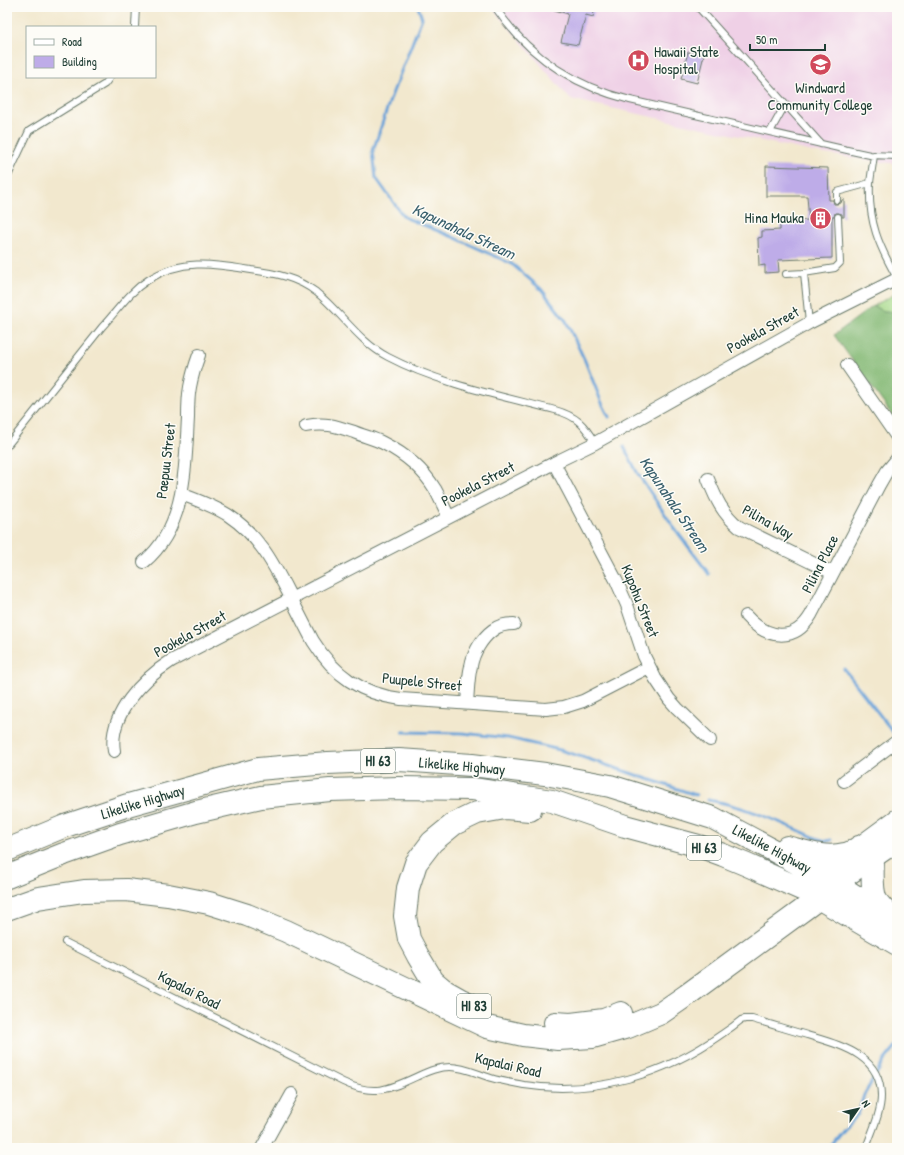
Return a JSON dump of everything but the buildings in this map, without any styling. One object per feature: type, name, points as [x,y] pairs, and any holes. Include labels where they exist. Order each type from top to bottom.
[{"type":"highway","name":"Likelike Highway","points":[[7,850],[65,826],[128,805],[258,769],[328,763],[399,760],[472,765],[545,774],[610,786],[713,818],[831,881],[895,921]]},
{"type":"highway","name":"Likelike Highway","points":[[7,878],[64,854],[120,834],[196,812],[261,797],[330,790],[398,788],[473,789],[552,801],[596,816],[699,846],[747,865],[813,896],[897,944]]},
{"type":"highway","name":"HI 83","points":[[596,816],[505,808],[477,813],[454,824],[432,842],[416,863],[408,888],[405,916],[409,939],[433,981],[445,991],[461,1000],[496,1015],[533,1023],[571,1024],[604,1020],[641,1006],[674,986],[787,903],[813,896]]},
{"type":"highway","points":[[752,838],[816,855],[829,856],[866,853],[874,894],[880,905],[895,921]]},
{"type":"highway","points":[[7,909],[38,898],[84,891],[126,890],[168,895],[209,903],[247,915],[286,931],[487,1027],[523,1035],[558,1039],[593,1037],[628,1027],[661,1012],[781,925],[813,896]]},
{"type":"main road","points":[[831,881],[866,853],[897,819]]},
{"type":"main road","points":[[866,853],[897,842]]},
{"type":"main road","name":"HI 83","points":[[813,896],[831,881]]},
{"type":"street","name":"Pookela Street","points":[[114,751],[114,733],[121,715],[133,695],[150,676],[171,661],[594,443],[809,323],[897,279]]},
{"type":"street","name":"Paepuu Street","points":[[144,562],[157,550],[167,536],[173,522],[181,494],[185,472],[190,388],[199,355]]},
{"type":"street","points":[[847,365],[897,437]]},
{"type":"street","points":[[306,426],[331,424],[370,437],[393,449],[412,463],[428,479],[449,517]]},
{"type":"street","name":"Pilina Place","points":[[746,616],[761,629],[773,634],[786,634],[798,630],[803,626],[812,615],[879,485],[887,471],[897,459]]},
{"type":"street","name":"Kupohu Street","points":[[554,463],[616,580],[627,605],[649,667],[658,684],[668,699],[710,740]]},
{"type":"street","name":"Pilina Way","points":[[708,479],[722,510],[739,527],[833,573]]},
{"type":"street","name":"Puupele Street","points":[[181,494],[217,508],[251,534],[273,563],[312,641],[328,663],[348,680],[370,692],[391,698],[546,708],[564,707],[583,701],[649,667]]},
{"type":"street","points":[[467,703],[471,667],[479,646],[493,629],[503,625],[514,624]]},
{"type":"street","points":[[844,781],[895,742]]},
{"type":"street","points":[[262,1148],[292,1094]]},
{"type":"lane","points":[[135,26],[136,7]]},
{"type":"lane","points":[[495,7],[519,37],[532,50],[560,71],[600,92],[821,144],[874,155],[897,156]]},
{"type":"lane","points":[[699,8],[821,144]]},
{"type":"lane","points":[[7,178],[29,131],[105,84],[109,78]]},
{"type":"lane","points":[[770,132],[785,105]]},
{"type":"lane","points":[[874,155],[870,183],[872,215],[877,237],[885,257],[897,279]]},
{"type":"lane","points":[[837,200],[837,192],[870,183]]},
{"type":"lane","points":[[786,274],[835,268],[840,263],[838,217]]},
{"type":"lane","points":[[7,446],[120,305],[138,287],[161,273],[179,267],[196,264],[219,264],[276,274],[297,281],[316,292],[370,344],[387,357],[455,384],[567,414],[586,429],[594,443]]},
{"type":"lane","points":[[804,273],[809,323]]},
{"type":"lane","name":"Kapalai Road","points":[[65,942],[350,1086],[366,1090],[389,1088],[434,1069],[450,1067],[463,1068],[492,1078],[531,1086],[570,1088],[608,1084],[628,1080],[664,1067],[699,1050],[741,1020],[745,1018],[752,1019],[836,1044],[853,1051],[866,1060],[874,1072],[880,1086],[881,1094],[879,1108],[866,1148]]},
{"type":"shaded area","points":[[491,7],[897,7],[897,164],[818,153],[570,99]]},
{"type":"green space","points":[[897,293],[897,312],[884,311],[873,306]]},
{"type":"green space","points":[[873,306],[884,311],[897,312],[897,422],[834,335]]},
{"type":"waterway","name":"Kapunahala Stream","points":[[418,7],[422,18],[391,97],[373,151],[376,178],[404,217],[453,237],[512,264],[541,289],[566,321],[609,417]]},
{"type":"waterway","name":"Kapunahala Stream","points":[[624,447],[638,474],[675,529],[709,574]]},
{"type":"waterway","name":"Kapunahala Stream","points":[[844,669],[897,737]]},
{"type":"waterway","points":[[403,732],[462,733],[508,738],[560,750],[696,795]]},
{"type":"waterway","points":[[708,800],[751,811],[819,839],[827,841],[831,840]]},
{"type":"waterway","points":[[828,1148],[843,1129],[858,1114],[864,1095],[884,1061],[897,1045]]},
{"type":"place","name":"Hawaii State Hospital","points":[[638,61]]},
{"type":"place","name":"Windward Community College","points":[[820,65]]},
{"type":"place","name":"Hina Mauka","points":[[820,218]]}]
